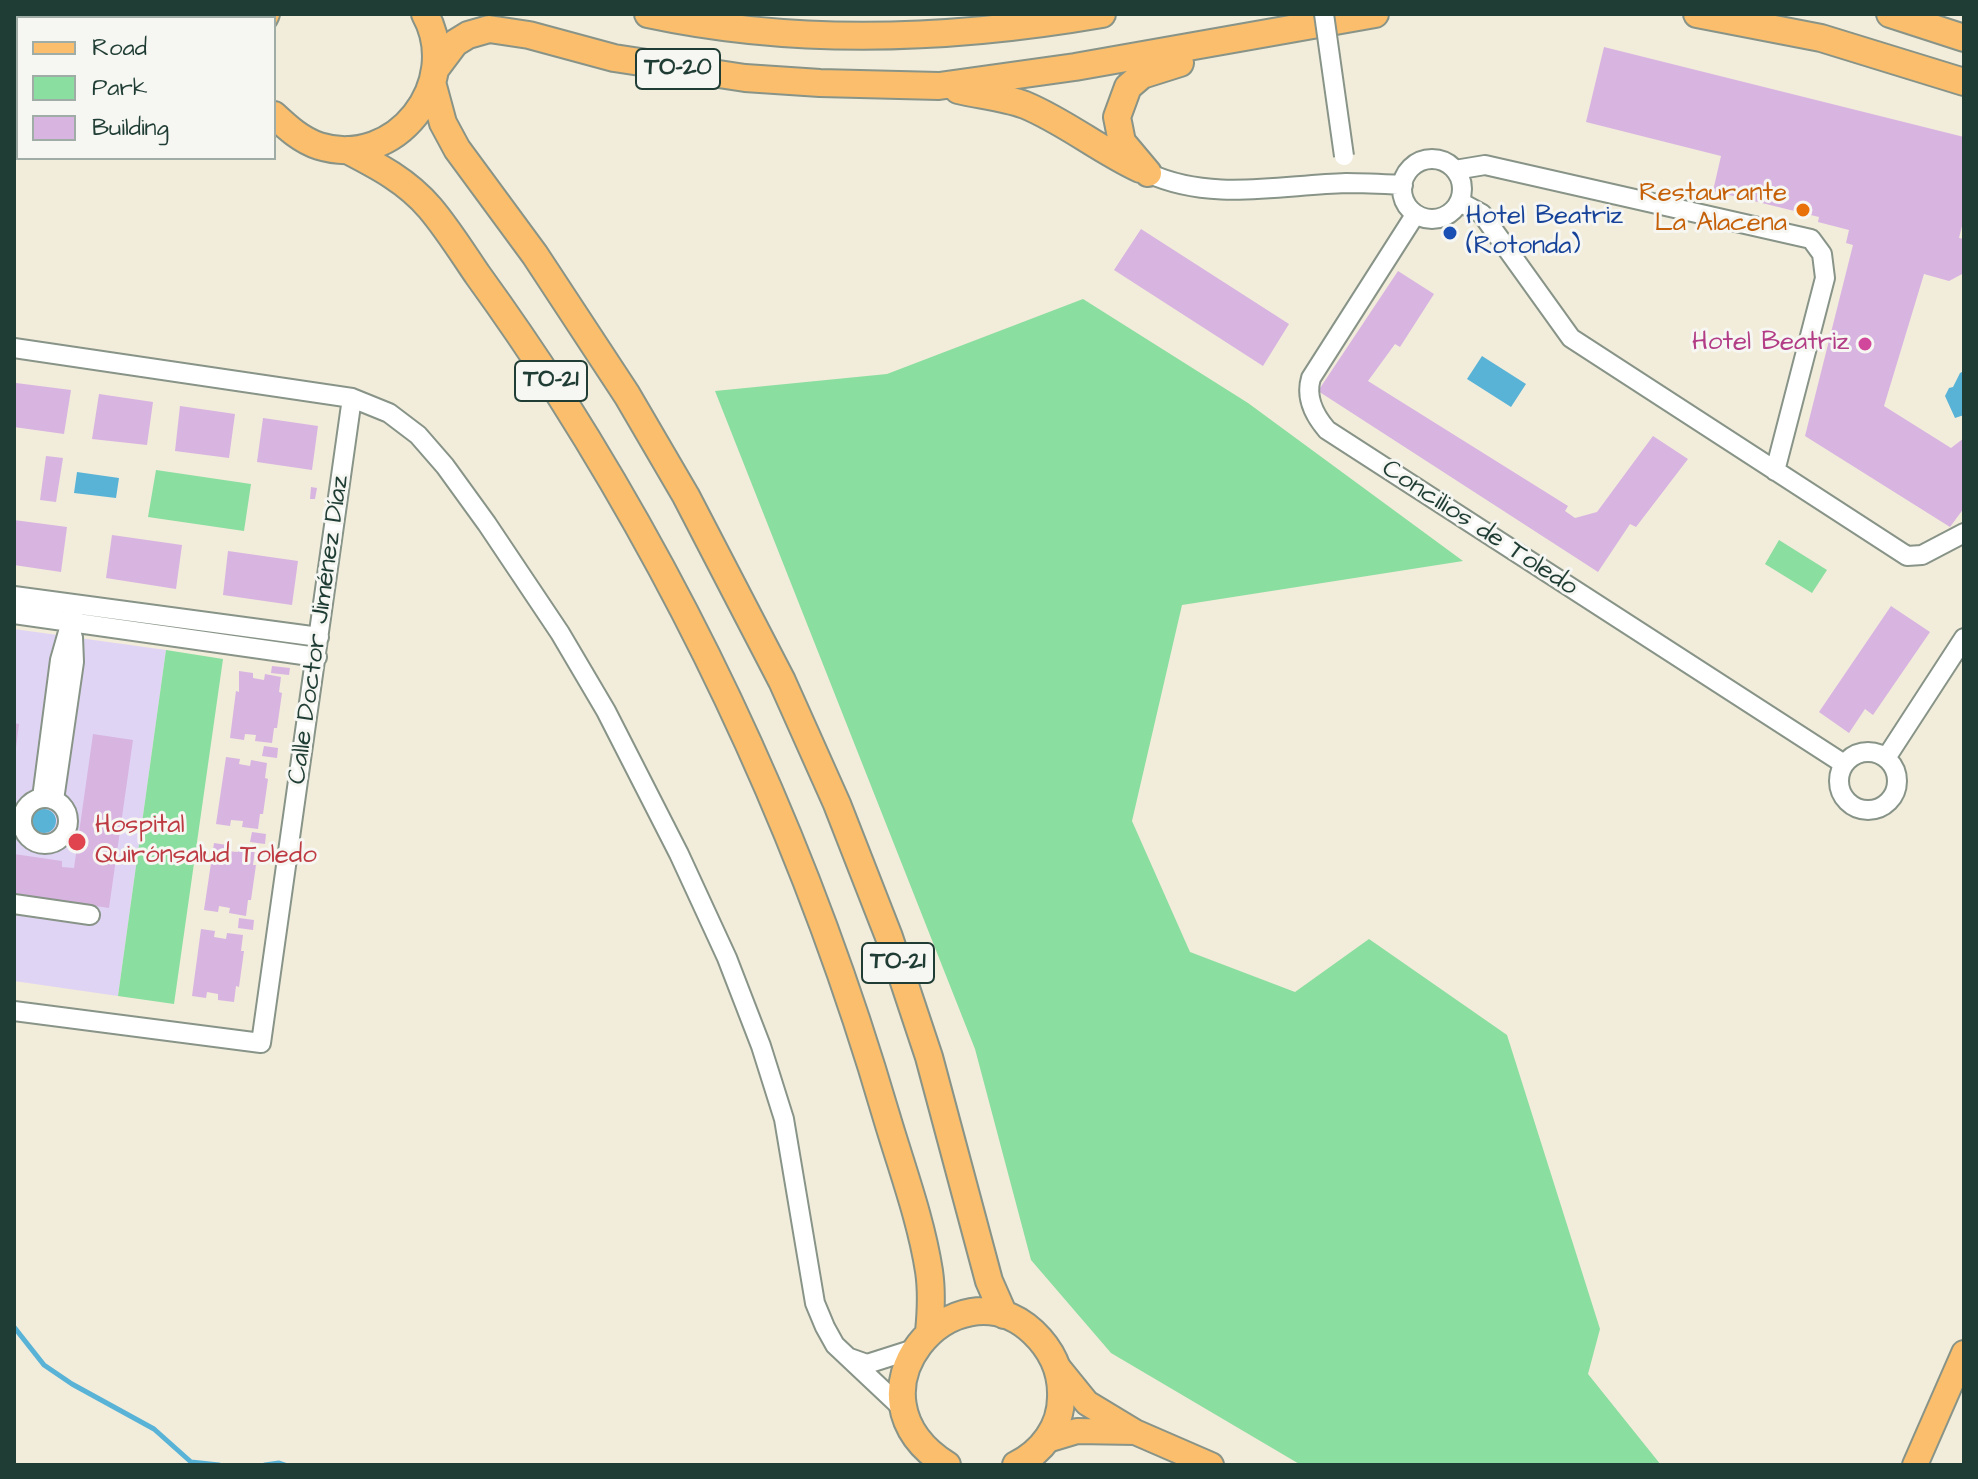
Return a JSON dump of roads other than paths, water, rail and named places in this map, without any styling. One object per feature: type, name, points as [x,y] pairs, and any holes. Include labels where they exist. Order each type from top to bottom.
[{"type":"highway","points":[[425,14],[436,45],[435,76]]},
{"type":"highway","name":"TO-20","points":[[648,14],[779,32],[877,36],[975,32],[1102,14]]},
{"type":"highway","name":"TO-20","points":[[276,117],[295,134],[320,146],[347,150],[375,145],[401,132],[420,111],[435,76],[455,43],[468,35],[489,29],[508,30],[614,58],[732,76],[820,83],[939,86],[1075,67],[1375,14]]},
{"type":"highway","points":[[1697,14],[1821,38],[1964,82]]},
{"type":"highway","points":[[1890,14],[1964,38]]},
{"type":"highway","points":[[1148,173],[1122,142],[1118,130],[1117,117],[1128,87],[1142,75],[1236,50],[1290,28]]},
{"type":"highway","name":"TO-21","points":[[435,76],[443,123],[457,149],[535,255],[627,395],[686,496],[782,681],[843,819],[889,937],[929,1057],[989,1281],[1004,1315]]},
{"type":"highway","points":[[939,86],[1022,104],[1058,120],[1107,154],[1148,173]]},
{"type":"highway","name":"TO-21","points":[[347,150],[390,172],[407,185],[449,233],[588,439],[658,562],[712,666],[774,803],[832,947],[868,1054],[929,1272],[922,1341],[905,1368],[902,1389],[904,1410],[919,1443],[947,1465]]},
{"type":"highway","points":[[922,1341],[957,1316],[988,1313],[1004,1315],[1027,1326],[1045,1344],[1057,1366],[1062,1385],[1061,1404],[1056,1423],[1042,1450],[1016,1465]]},
{"type":"main road","points":[[1915,1465],[1964,1353]]},
{"type":"main road","points":[[1057,1366],[1087,1403],[1135,1432],[1211,1465]]},
{"type":"main road","points":[[1042,1450],[1077,1431],[1135,1432]]},
{"type":"street","points":[[1324,14],[1344,156]]},
{"type":"street","points":[[1428,159],[1447,163],[1455,170],[1462,185],[1460,202],[1446,216],[1436,219],[1415,215],[1405,201],[1403,185],[1411,168],[1428,159]]},
{"type":"street","points":[[1455,170],[1485,165],[1811,239],[1822,254],[1825,278],[1775,471]]},
{"type":"street","points":[[1148,173],[1185,186],[1230,190],[1345,183],[1403,185]]},
{"type":"street","points":[[1460,202],[1482,214],[1571,338],[1907,556],[1922,555],[1964,533]]},
{"type":"street","name":"Concilios de Toledo","points":[[1415,215],[1311,378],[1308,396],[1317,419],[1327,430],[1844,764]]},
{"type":"street","points":[[14,348],[352,398],[389,413],[418,435],[445,466],[560,633],[619,737],[691,880],[727,958],[761,1046],[784,1119],[815,1303],[835,1345],[904,1410]]},
{"type":"street","name":"Calle Doctor Jiménez Díaz","points":[[14,1011],[261,1043],[352,398]]},
{"type":"street","points":[[14,596],[74,614],[317,657]]},
{"type":"street","points":[[14,614],[74,614],[319,637]]},
{"type":"street","points":[[48,799],[74,662],[74,614]]},
{"type":"street","points":[[1886,758],[1964,638]]},
{"type":"street","points":[[1859,753],[1878,754],[1886,758],[1896,773],[1896,791],[1885,806],[1868,811],[1850,805],[1844,798],[1839,781],[1844,764],[1859,753]]},
{"type":"street","points":[[14,904],[90,915]]},
{"type":"street","points":[[848,1357],[867,1364],[922,1341]]},
{"type":"water","points":[[1482,356],[1526,384],[1511,407],[1467,379]]},
{"type":"water","points":[[1964,371],[1964,415],[1955,418],[1945,396]]},
{"type":"water","points":[[77,472],[119,478],[116,498],[74,493]]},
{"type":"water","points":[[44,809],[55,816],[56,821],[49,832],[44,833],[33,826],[32,821],[39,810]]},
{"type":"waterway","points":[[14,1327],[44,1365],[72,1384],[154,1429],[191,1462],[219,1465]]},
{"type":"waterway","points":[[265,1465],[285,1465]]},
{"type":"place","name":"Restaurante La Alacena","points":[[1803,210]]},
{"type":"place","name":"Hotel Beatriz (Rotonda)","points":[[1450,233]]},
{"type":"place","name":"Hotel Beatriz","points":[[1865,344]]},
{"type":"place","name":"Hospital Quirónsalud Toledo","points":[[77,842]]}]
